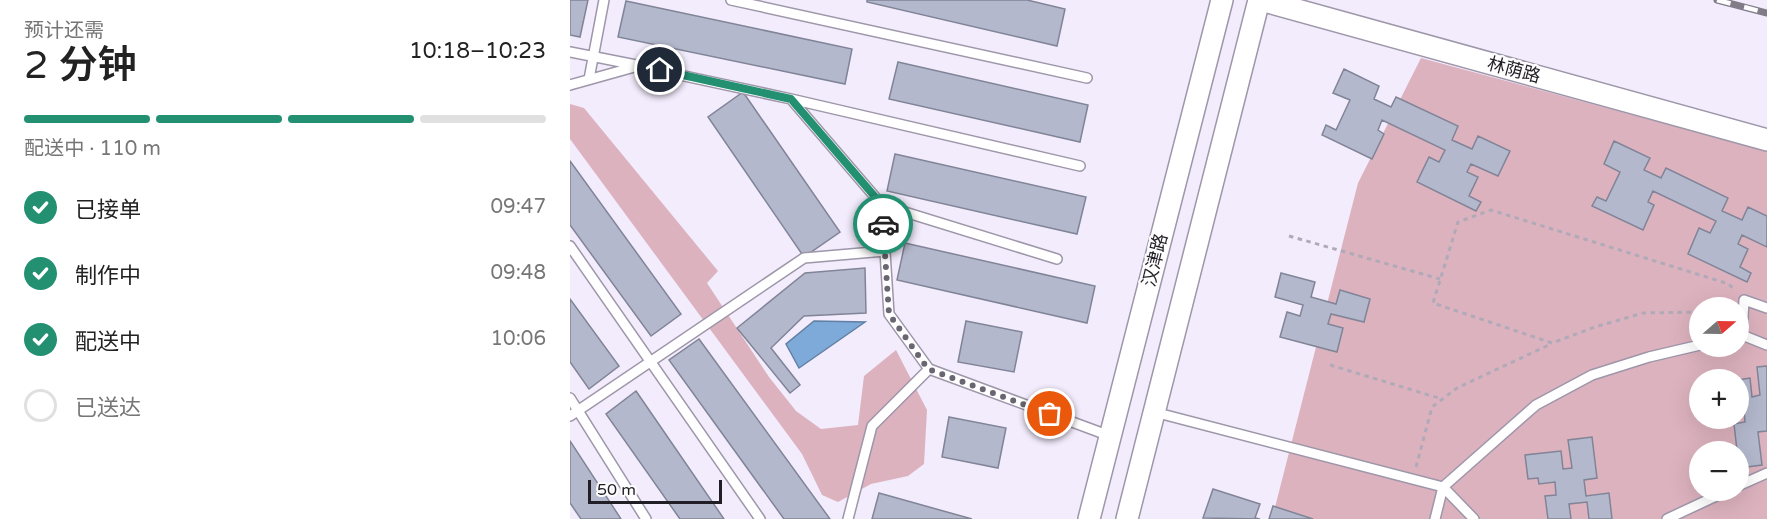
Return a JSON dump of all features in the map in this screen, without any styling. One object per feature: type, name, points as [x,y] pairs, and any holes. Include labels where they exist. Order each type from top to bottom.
[{"type":"street","name":"汉津路","points":[[1089,519],[1222,0]]},
{"type":"street","name":"汉津路","points":[[1127,519],[1260,0]]},
{"type":"street","name":"林荫路","points":[[1260,0],[1767,140]]},
{"type":"lane","points":[[589,80],[604,0]]},
{"type":"lane","points":[[732,0],[1087,78]]},
{"type":"lane","points":[[570,52],[791,99],[1080,166]]},
{"type":"lane","points":[[570,85],[639,66]]},
{"type":"lane","points":[[791,99],[882,205],[1057,259]]},
{"type":"lane","points":[[882,205],[889,314],[928,369],[1110,436]]},
{"type":"lane","points":[[570,246],[760,519]]},
{"type":"lane","points":[[570,416],[804,258],[885,251]]},
{"type":"lane","points":[[1749,302],[1767,308]]},
{"type":"lane","points":[[1749,339],[1767,345]]},
{"type":"lane","points":[[1435,519],[1443,487],[1536,405],[1592,375],[1649,357],[1689,348]]},
{"type":"lane","points":[[848,519],[872,426],[928,369]]},
{"type":"lane","points":[[570,398],[646,519]]},
{"type":"lane","points":[[1154,412],[1443,487],[1474,519]]},
{"type":"lane","points":[[1749,481],[1767,473]]},
{"type":"lane","points":[[1667,519],[1706,501]]},
{"type":"lane","points":[[1677,519],[1688,510]]},
{"type":"path","points":[[1552,343],[1433,303],[1458,222],[1491,210],[1729,284],[1740,297]]},
{"type":"path","points":[[1288,236],[1440,279]]},
{"type":"path","points":[[1413,479],[1432,407],[1457,388],[1552,343],[1595,327],[1643,313],[1689,312]]},
{"type":"path","points":[[1329,366],[1442,399]]},
{"type":"shaded area","points":[[1421,58],[1767,151],[1767,519],[1272,519],[1358,183]]},
{"type":"shaded area","points":[[570,104],[584,108],[718,271],[707,283],[769,377],[796,411],[821,429],[858,425],[864,376],[896,350],[927,410],[924,464],[908,476],[871,484],[838,502],[822,495],[802,454],[570,139]]},
{"type":"water","points":[[814,321],[865,322],[799,368],[786,344]]},
{"type":"building","points":[[570,0],[588,0],[580,37],[570,35]]},
{"type":"building","points":[[867,0],[1027,0],[1065,9],[1057,46],[867,2]]},
{"type":"building","points":[[626,1],[852,49],[845,84],[618,37]]},
{"type":"building","points":[[898,62],[1088,105],[1080,142],[889,99]]},
{"type":"building","points":[[1344,69],[1379,86],[1374,99],[1391,107],[1396,97],[1458,126],[1452,140],[1472,149],[1478,136],[1510,151],[1498,176],[1471,164],[1467,172],[1478,177],[1469,196],[1481,202],[1476,211],[1417,182],[1429,157],[1439,162],[1445,150],[1382,120],[1378,130],[1384,134],[1372,159],[1322,135],[1326,125],[1336,130],[1350,100],[1333,93]]},
{"type":"building","points":[[743,92],[840,232],[804,257],[708,117]]},
{"type":"building","points":[[1614,141],[1650,158],[1644,170],[1661,178],[1666,168],[1728,198],[1722,211],[1742,220],[1748,207],[1767,216],[1767,247],[1742,235],[1738,244],[1748,249],[1740,267],[1751,273],[1747,282],[1688,254],[1699,228],[1710,233],[1716,221],[1653,191],[1648,202],[1654,205],[1643,230],[1592,206],[1597,197],[1606,201],[1620,172],[1604,164]]},
{"type":"building","points":[[895,154],[1086,197],[1077,234],[887,191]]},
{"type":"building","points":[[570,161],[681,314],[651,336],[570,225]]},
{"type":"building","points":[[905,243],[1095,286],[1087,323],[897,280]]},
{"type":"building","points":[[865,268],[866,313],[804,316],[771,348],[800,385],[790,393],[737,328],[805,273]]},
{"type":"building","points":[[1281,273],[1315,282],[1311,297],[1336,304],[1340,290],[1370,299],[1364,322],[1331,314],[1328,324],[1343,328],[1337,352],[1280,337],[1287,312],[1300,316],[1303,305],[1275,297]]},
{"type":"building","points":[[570,299],[619,366],[589,389],[570,362]]},
{"type":"building","points":[[966,321],[1022,332],[1014,372],[958,362]]},
{"type":"building","points":[[699,339],[830,519],[784,519],[669,360]]},
{"type":"building","points":[[1767,366],[1767,431],[1758,432],[1762,465],[1749,467],[1749,441],[1736,441],[1735,429],[1749,429],[1749,378],[1752,397],[1760,395],[1757,367]]},
{"type":"building","points":[[636,391],[724,519],[680,519],[606,414]]},
{"type":"building","points":[[949,417],[1006,428],[998,468],[942,457]]},
{"type":"building","points":[[1592,437],[1597,478],[1584,480],[1586,496],[1609,493],[1612,519],[1589,519],[1587,502],[1569,504],[1571,519],[1548,519],[1545,496],[1556,495],[1555,482],[1539,484],[1538,478],[1528,479],[1525,455],[1561,451],[1563,469],[1572,468],[1568,440]]},
{"type":"building","points":[[570,441],[621,519],[581,519],[570,503]]},
{"type":"building","points":[[1213,489],[1260,504],[1255,518],[1260,519],[1203,518]]},
{"type":"building","points":[[879,493],[972,519],[872,519]]},
{"type":"building","points":[[1273,506],[1313,519],[1269,519]]},
{"type":"railway","points":[[1717,0],[1767,13]]},
{"type":"way so far","points":[[883,224],[889,314],[928,369],[1050,414]]},
{"type":"route","points":[[660,70],[791,99],[882,205],[883,224]]}]
